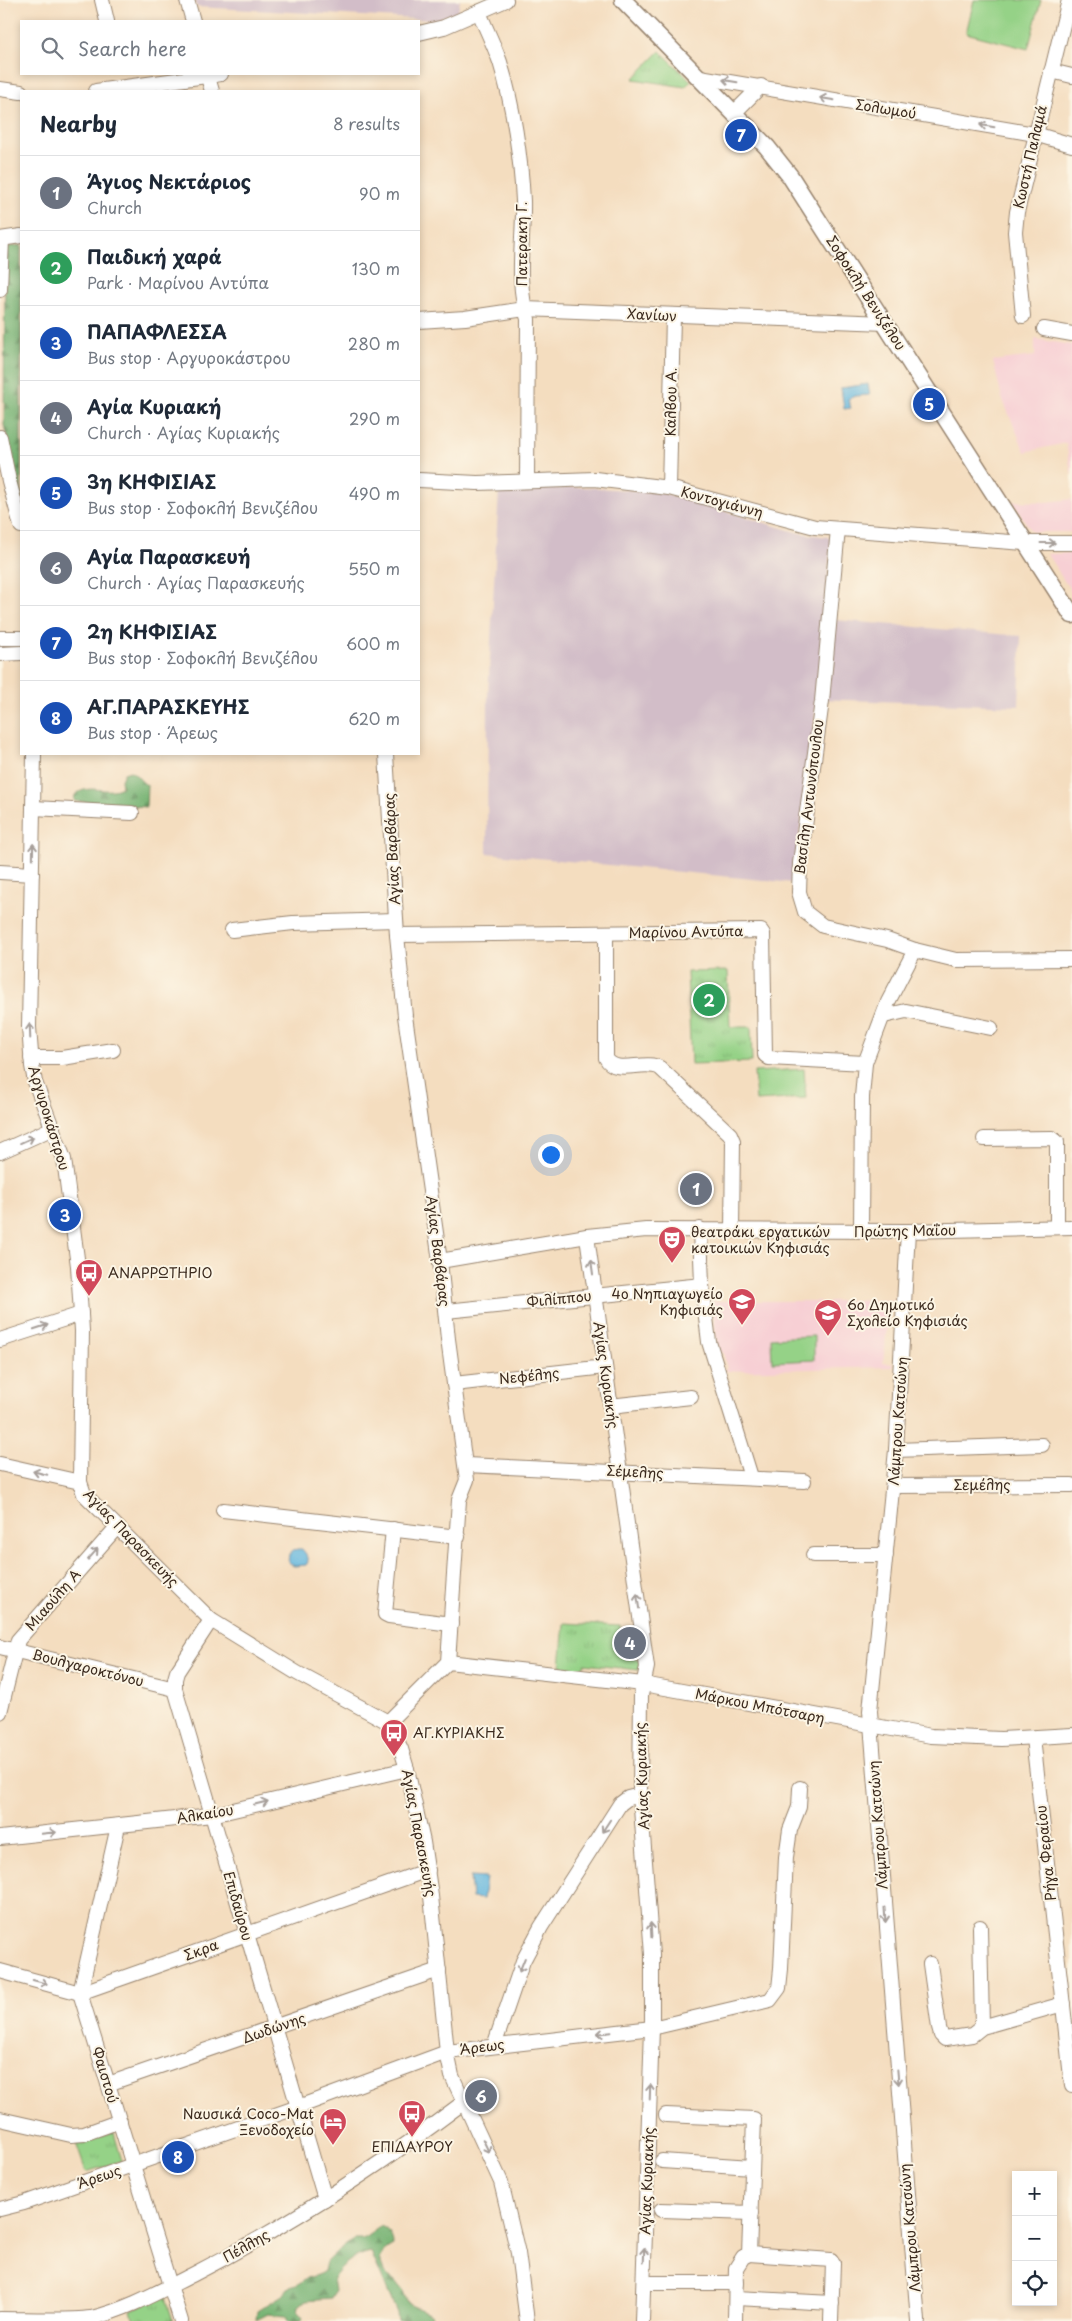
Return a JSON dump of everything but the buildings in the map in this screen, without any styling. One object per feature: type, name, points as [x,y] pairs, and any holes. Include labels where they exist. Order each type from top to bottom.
[{"type":"main road","name":"Σοφοκλή Βενιζέλου","points":[[623,0],[700,76],[767,147],[790,176],[1072,615]]},
{"type":"street","points":[[102,0],[107,20]]},
{"type":"street","points":[[187,0],[193,20]]},
{"type":"street","points":[[420,33],[444,27],[506,0]]},
{"type":"street","name":"Κωστή Παλαμά","points":[[1023,316],[1015,232],[1017,212],[1051,71],[1067,30],[1069,0]]},
{"type":"street","name":"Πατερακη Γ.","points":[[479,12],[500,62],[515,136],[522,201],[521,296],[528,319],[527,481]]},
{"type":"street","points":[[1051,71],[1072,76]]},
{"type":"street","points":[[117,75],[120,90],[212,75],[212,90]]},
{"type":"street","name":"Σολωμού","points":[[700,76],[761,86],[795,94],[1035,134],[1072,145]]},
{"type":"street","points":[[734,113],[761,86]]},
{"type":"street","points":[[0,89],[20,92]]},
{"type":"street","points":[[0,290],[1,239],[20,236]]},
{"type":"street","name":"Χανίων","points":[[420,320],[448,320],[525,310],[886,323]]},
{"type":"street","name":"Καλβου Α.","points":[[669,488],[673,316]]},
{"type":"street","points":[[1044,329],[1072,334]]},
{"type":"street","points":[[0,437],[20,522]]},
{"type":"street","name":"Κοντογιάννη","points":[[420,480],[477,483],[595,479],[669,488],[815,527],[1025,543],[1072,543]]},
{"type":"street","name":"Βασίλη Αντωνόπουλου","points":[[838,529],[822,701],[800,863],[799,892],[805,912],[823,926],[887,940],[915,950],[956,960],[1072,958]]},
{"type":"street","points":[[0,638],[20,638]]},
{"type":"street","points":[[0,654],[20,653]]},
{"type":"street","name":"Αργυροκάστρου","points":[[34,755],[29,1027],[31,1058],[38,1090],[53,1128],[67,1175],[81,1314],[80,1482]]},
{"type":"street","name":"Αγίας Βαρβάρας","points":[[386,755],[397,934],[405,1016],[440,1261],[454,1384],[466,1465],[467,1480],[459,1500],[458,1537],[448,1662]]},
{"type":"street","points":[[34,808],[132,813]]},
{"type":"street","points":[[0,872],[32,874]]},
{"type":"street","points":[[232,930],[293,923],[396,920]]},
{"type":"street","name":"Μαρίνου Αντύπα","points":[[397,934],[606,934],[761,931],[763,934],[765,1055],[769,1058],[865,1063]]},
{"type":"street","points":[[606,934],[606,1058],[608,1063],[614,1066],[650,1064],[660,1068],[730,1134],[733,1141],[732,1230]]},
{"type":"street","points":[[861,1231],[862,1097],[865,1063],[870,1045],[884,1016],[890,997],[915,950]]},
{"type":"street","points":[[884,1016],[906,1011],[991,1028]]},
{"type":"street","points":[[31,1058],[62,1058],[113,1050]]},
{"type":"street","points":[[0,1152],[53,1128]]},
{"type":"street","points":[[984,1139],[1052,1138],[1057,1142],[1057,1227]]},
{"type":"street","name":"Πρώτης Μαΐου","points":[[440,1261],[587,1236],[646,1230],[908,1232],[1072,1227]]},
{"type":"street","points":[[700,1229],[702,1285],[709,1342],[751,1477]]},
{"type":"street","name":"Λάμπρου Κατσώνη","points":[[908,1232],[896,1450],[870,1726],[918,2321]]},
{"type":"street","name":"Αγίας Κυριακής","points":[[587,1236],[647,1667],[643,1684],[640,1795],[652,1955],[652,2028],[642,2321]]},
{"type":"street","name":"Φιλίππου","points":[[446,1311],[702,1285]]},
{"type":"street","points":[[0,1340],[81,1314]]},
{"type":"street","name":"Νεφέλης","points":[[454,1384],[605,1368]]},
{"type":"street","points":[[610,1406],[691,1397]]},
{"type":"street","points":[[896,1450],[1042,1445]]},
{"type":"street","name":"Αγίας Παρασκευής","points":[[0,1464],[80,1482],[84,1494],[211,1620],[297,1673],[388,1722],[401,1749],[407,1769],[428,1870],[447,2052],[452,2076],[501,2182],[518,2254],[527,2321]]},
{"type":"street","name":"Σέμελης","points":[[466,1465],[804,1481]]},
{"type":"street","name":"Σεμέλης","points":[[893,1486],[1072,1485]]},
{"type":"street","points":[[223,1510],[458,1537]]},
{"type":"street","name":"Μιαούλη Α","points":[[0,1712],[7,1648],[18,1640],[117,1527]]},
{"type":"street","points":[[393,1529],[385,1614],[451,1624]]},
{"type":"street","points":[[813,1555],[886,1555]]},
{"type":"street","points":[[175,1689],[177,1672],[211,1620]]},
{"type":"street","name":"Βουλγαροκτόνου","points":[[7,1648],[175,1689]]},
{"type":"street","points":[[388,1722],[448,1662]]},
{"type":"street","name":"Μάρκου Μπότσαρη","points":[[448,1662],[643,1684],[931,1736],[1033,1738],[1072,1735]]},
{"type":"street","name":"Επιδαύρου","points":[[175,1689],[325,2198]]},
{"type":"street","name":"Ρήγα Φεραίου","points":[[1033,1738],[1072,2086]]},
{"type":"street","name":"Αλκαίου","points":[[0,1838],[212,1815],[407,1769]]},
{"type":"street","name":"Άρεως","points":[[0,2210],[298,2107],[447,2052],[652,2028],[770,2000],[779,1988],[786,1857],[790,1830],[799,1807],[800,1788]]},
{"type":"street","points":[[494,2046],[523,1961],[541,1927],[620,1804],[628,1798],[640,1795]]},
{"type":"street","name":"Φαιστού","points":[[118,1826],[80,1993],[181,2321]]},
{"type":"street","name":"Σκρα","points":[[80,1993],[428,1870]]},
{"type":"street","points":[[980,1927],[982,2027]]},
{"type":"street","points":[[930,1964],[941,2035],[945,2039],[972,2035],[982,2027],[1063,2004]]},
{"type":"street","name":"Δωδώνης","points":[[108,2084],[439,1970]]},
{"type":"street","points":[[0,1971],[80,1993]]},
{"type":"street","name":"Πέλλης","points":[[0,2319],[89,2318],[105,2314],[170,2286],[238,2252],[394,2155],[464,2102]]},
{"type":"street","points":[[666,2115],[754,2119],[749,2254]]},
{"type":"street","points":[[0,2119],[71,2135],[84,2134],[120,2122]]},
{"type":"street","points":[[662,2162],[752,2167]]},
{"type":"street","points":[[661,2210],[751,2213]]},
{"type":"street","points":[[735,2321],[738,2262],[749,2254],[830,2260],[833,2263],[830,2321]]},
{"type":"street","points":[[652,2283],[736,2283]]},
{"type":"street","points":[[736,2298],[832,2303]]},
{"type":"shaded area","points":[[195,0],[460,0],[458,12],[435,20],[197,7]]},
{"type":"shaded area","points":[[1035,339],[1072,345],[1072,476],[1066,443],[1025,452],[1002,398],[993,361],[1035,356]]},
{"type":"shaded area","points":[[582,487],[660,492],[799,533],[828,537],[831,540],[824,619],[1021,636],[1019,706],[817,699],[793,883],[487,853],[488,695],[499,489]]},
{"type":"shaded area","points":[[1072,499],[1072,532],[1032,532],[1012,501],[1047,502]]},
{"type":"shaded area","points":[[1072,553],[1072,593],[1047,554]]},
{"type":"shaded area","name":"6ο Δημοτικό Σχολείο Κηφισιάς","points":[[898,1300],[899,1311],[889,1310],[883,1363],[893,1364],[893,1367],[724,1371],[727,1368],[723,1352],[718,1353],[712,1301],[820,1301],[821,1306],[828,1305],[828,1301]]},
{"type":"green space","points":[[974,0],[1041,0],[1028,49],[966,33]]},
{"type":"green space","points":[[660,51],[691,81],[685,87],[633,79]]},
{"type":"green space","points":[[20,245],[20,500],[4,425],[5,247]]},
{"type":"green space","points":[[130,771],[147,785],[146,807],[74,801],[75,795],[81,791],[93,789],[110,790],[122,787],[121,780],[124,773]]},
{"type":"green space","points":[[728,971],[730,1027],[751,1027],[752,1062],[691,1064],[687,972]]},
{"type":"green space","points":[[804,1069],[806,1098],[756,1101],[754,1072]]},
{"type":"green space","points":[[814,1336],[814,1360],[772,1362],[771,1338]]},
{"type":"green space","points":[[564,1623],[620,1626],[624,1659],[641,1659],[639,1670],[584,1664],[583,1670],[560,1667]]},
{"type":"green space","points":[[114,2133],[122,2161],[86,2172],[76,2143]]},
{"type":"green space","points":[[381,2226],[392,2236],[393,2242],[393,2245],[385,2250],[380,2259],[384,2273],[395,2281],[403,2291],[408,2304],[431,2314],[434,2321],[398,2321],[397,2313],[371,2252],[354,2258],[340,2268],[333,2278],[335,2291],[331,2298],[306,2300],[299,2306],[298,2312],[303,2318],[301,2321],[288,2321],[286,2316],[268,2314],[256,2320],[257,2311],[284,2294],[290,2287],[322,2273],[326,2262],[333,2255],[354,2239],[363,2239]]},
{"type":"green space","points":[[165,2295],[173,2321],[134,2321],[131,2310]]},
{"type":"water","points":[[868,384],[870,395],[855,396],[848,399],[851,408],[844,409],[841,388]]},
{"type":"water","points":[[297,1549],[302,1549],[306,1554],[308,1562],[306,1565],[294,1566],[288,1563],[289,1554]]},
{"type":"water","points":[[470,1877],[486,1878],[483,1899],[472,1898]]},
{"type":"place","name":"2η ΚΗΦΙΣΙΑΣ","points":[[741,135]]},
{"type":"place","name":"3η ΚΗΦΙΣΙΑΣ","points":[[929,404]]},
{"type":"place","name":"Παιδική χαρά","points":[[709,1000]]},
{"type":"place","name":"Άγιος Νεκτάριος","points":[[696,1189]]},
{"type":"place","name":"ΠΑΠΑΦΛΕΣΣΑ","points":[[65,1215]]},
{"type":"place","name":"θεατράκι εργατικών κατοικιών Κηφισιάς","points":[[672,1264]]},
{"type":"place","name":"ΑΝΑΡΡΩΤΗΡΙΟ","points":[[89,1297]]},
{"type":"place","name":"4ο Νηπιαγωγείο Κηφισιάς","points":[[742,1326]]},
{"type":"place","name":"6ο Δημοτικό Σχολείο Κηφισιάς","points":[[828,1337]]},
{"type":"place","name":"Αγία Κυριακή","points":[[630,1643]]},
{"type":"place","name":"ΑΓ.ΚΥΡΙΑΚΗΣ","points":[[394,1757]]},
{"type":"place","name":"Αγία Παρασκευή","points":[[481,2096]]},
{"type":"place","name":"ΕΠΙΔΑΥΡΟΥ","points":[[412,2138]]},
{"type":"place","name":"Ναυσικά Coco-Mat Ξενοδοχείο","points":[[333,2146]]},
{"type":"place","name":"ΑΓ.ΠΑΡΑΣΚΕΥΗΣ","points":[[178,2157]]}]
